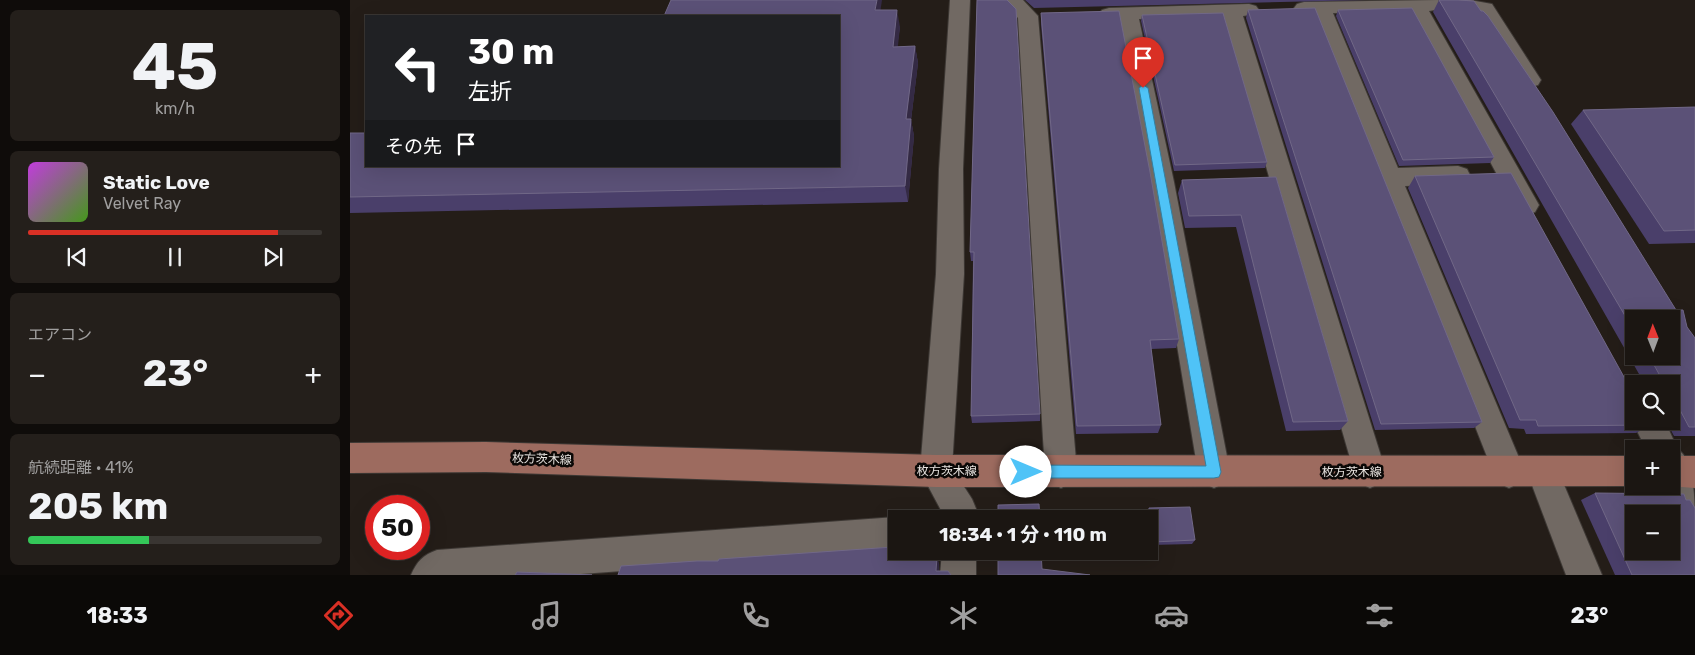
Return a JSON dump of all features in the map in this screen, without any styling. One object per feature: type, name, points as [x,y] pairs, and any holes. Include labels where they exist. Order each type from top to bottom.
[{"type":"main road","name":"枚方茨木線","points":[[350,458],[486,457],[936,471],[1625,472]]},
{"type":"street","points":[[959,510],[936,471],[950,274],[951,169],[960,0]]},
{"type":"street","points":[[1092,14],[1416,5],[1454,2],[1485,8],[1542,101]]},
{"type":"street","points":[[1416,5],[1538,226]]},
{"type":"street","points":[[1321,8],[1509,472]]},
{"type":"street","points":[[1028,10],[1061,472]]},
{"type":"street","points":[[1231,10],[1272,180],[1370,472]]},
{"type":"street","points":[[1128,13],[1172,182],[1214,472]]},
{"type":"street","points":[[1389,177],[1509,174]]},
{"type":"street","points":[[1543,472],[1584,575]]},
{"type":"street","points":[[1680,476],[1695,508]]},
{"type":"street","points":[[429,575],[437,567],[618,564],[888,535]]},
{"type":"street","points":[[958,575],[959,560]]},
{"type":"building","points":[[671,0],[877,0],[875,10],[897,10],[893,47],[915,46],[906,119],[911,119],[905,186],[350,197],[350,133],[365,133],[365,167],[840,167],[840,15],[664,15]]},
{"type":"building","points":[[977,0],[1007,0],[1016,9],[1040,414],[971,416],[974,252],[970,252]]},
{"type":"building","points":[[1439,0],[1474,1],[1481,11],[1488,16],[1553,112],[1676,310],[1625,310],[1625,316]]},
{"type":"building","points":[[1315,8],[1482,422],[1381,424],[1248,10]]},
{"type":"building","points":[[1412,8],[1494,157],[1403,160],[1338,10]]},
{"type":"building","points":[[1119,11],[1150,172],[1179,339],[1150,340],[1161,425],[1077,426],[1041,13]]},
{"type":"building","points":[[1223,13],[1267,162],[1175,165],[1142,15]]},
{"type":"building","points":[[1695,107],[1695,230],[1664,231],[1583,110]]},
{"type":"building","points":[[1511,173],[1625,379],[1625,425],[1538,426],[1536,420],[1520,420],[1415,176]]},
{"type":"building","points":[[1276,177],[1348,421],[1293,422],[1241,215],[1189,216],[1182,180]]},
{"type":"building","points":[[1680,310],[1683,310],[1687,327],[1695,338],[1695,427],[1689,427],[1680,410],[1680,375],[1659,374],[1654,365],[1680,365]]},
{"type":"building","points":[[1595,493],[1625,493],[1625,495],[1684,494],[1686,500],[1690,500],[1695,508],[1695,575],[1632,575],[1625,560],[1680,560],[1680,505],[1625,505],[1625,559]]},
{"type":"building","points":[[1039,504],[1039,510],[998,510],[998,505]]},
{"type":"building","points":[[1190,507],[1195,540],[1158,542],[1158,510],[1149,510],[1149,508]]},
{"type":"building","points":[[888,547],[888,560],[937,560],[936,571],[948,571],[951,575],[618,575],[621,566],[718,561],[719,559]]},
{"type":"building","points":[[998,560],[1042,560],[1042,569],[1090,575],[998,575]]},
{"type":"building","points":[[517,572],[592,575],[515,575]]},
{"type":"route","points":[[1026,472],[1214,472],[1162,182],[1143,88]]}]
